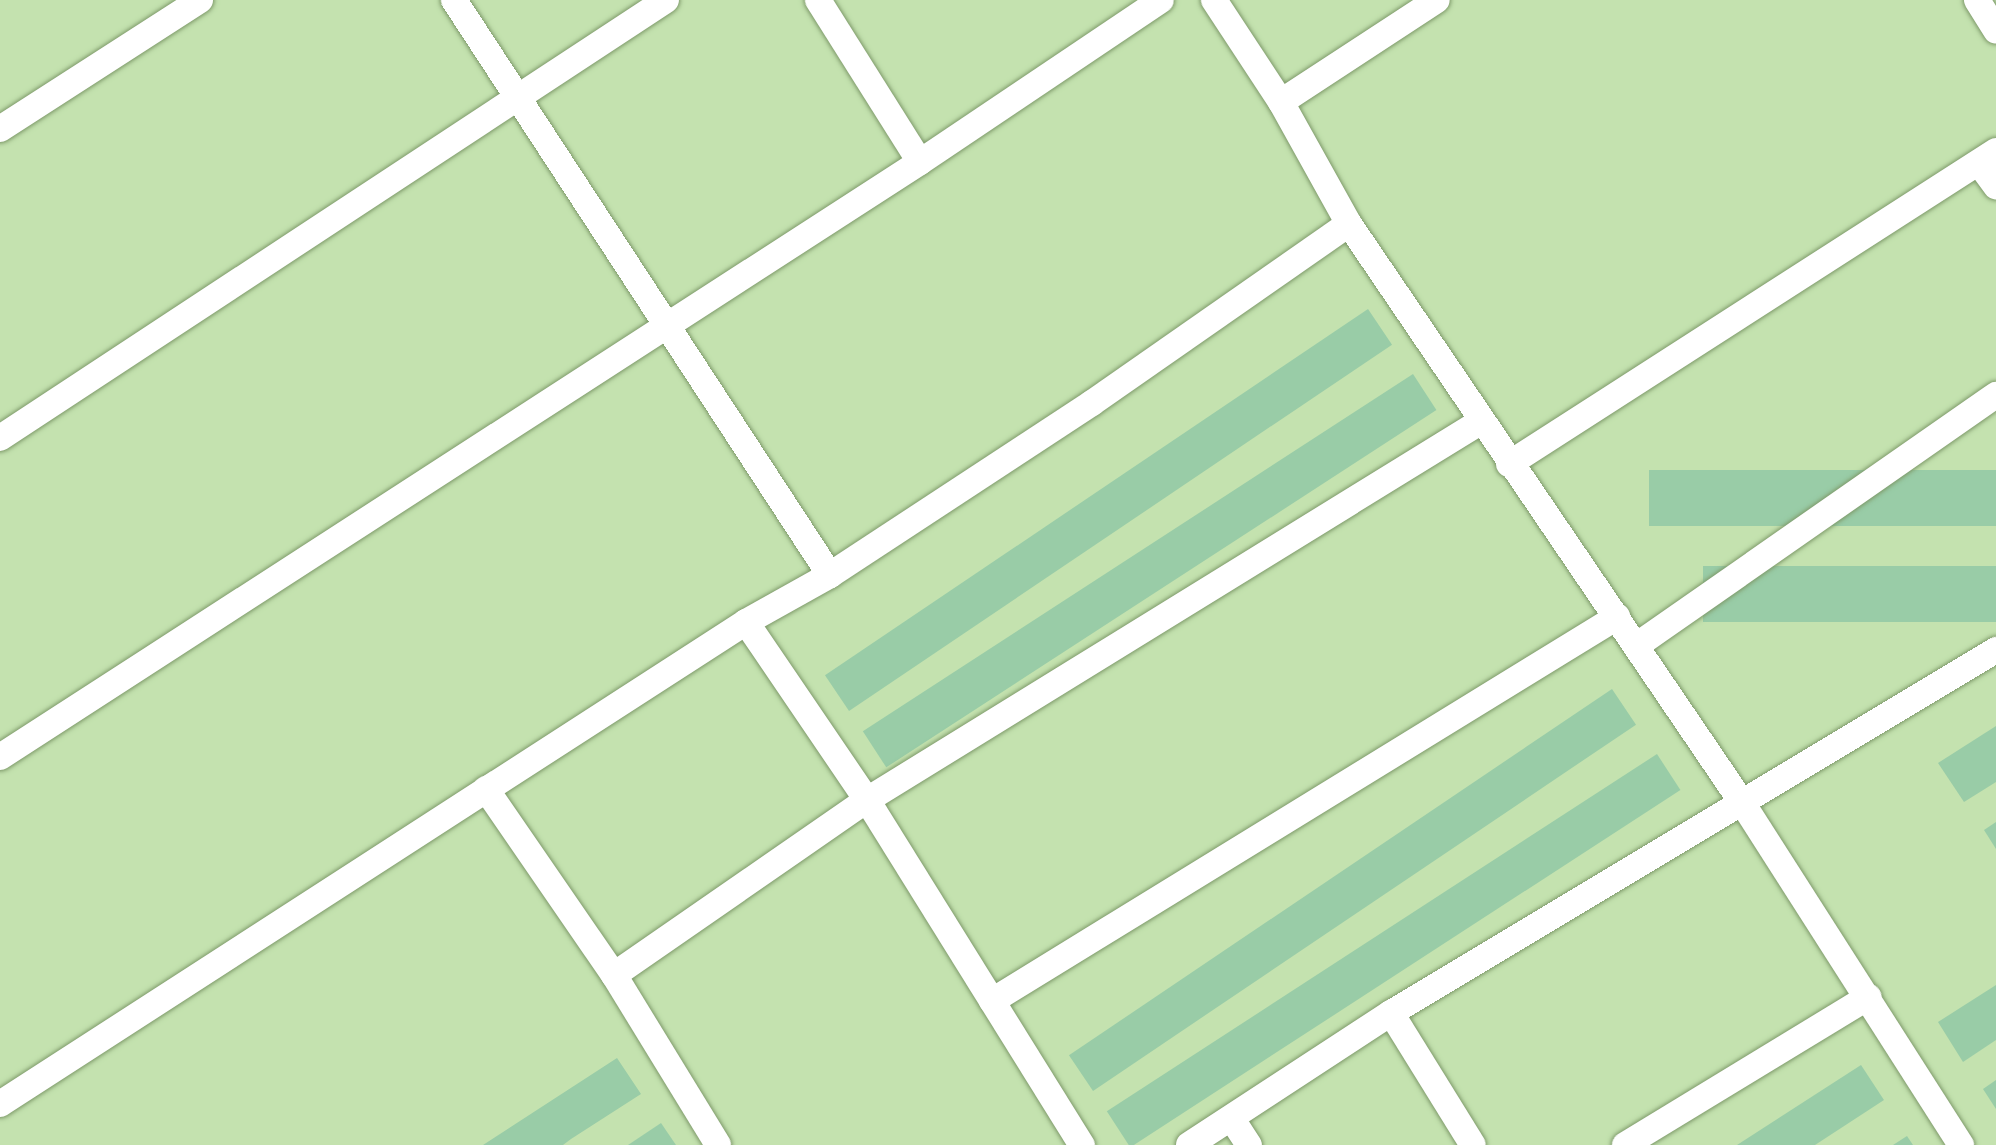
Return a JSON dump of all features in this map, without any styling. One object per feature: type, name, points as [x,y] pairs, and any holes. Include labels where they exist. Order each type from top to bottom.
[{"type":"street","points":[[0,129],[200,0]]},
{"type":"street","points":[[454,0],[830,575]]},
{"type":"street","points":[[0,438],[666,0]]},
{"type":"street","points":[[818,0],[920,162]]},
{"type":"street","points":[[0,757],[920,162],[1161,0]]},
{"type":"street","points":[[1214,0],[1281,102],[1349,224],[1480,422],[1617,617],[1743,804],[1869,997],[1961,1145]]},
{"type":"street","points":[[1281,102],[1437,0]]},
{"type":"street","points":[[1977,0],[1996,31]]},
{"type":"street","points":[[1509,464],[1988,157],[1996,186]]},
{"type":"street","points":[[0,1104],[746,622],[830,575],[1092,403],[1349,224]]},
{"type":"street","points":[[1636,646],[1996,395]]},
{"type":"street","points":[[614,975],[867,800],[1480,422]]},
{"type":"street","points":[[992,1001],[1617,617]]},
{"type":"street","points":[[746,622],[867,800],[1082,1145]]},
{"type":"street","points":[[1189,1145],[1391,1013],[1743,804],[1996,650]]},
{"type":"street","points":[[486,789],[614,975],[718,1145]]},
{"type":"street","points":[[1625,1145],[1869,997]]},
{"type":"street","points":[[1391,1013],[1473,1145]]},
{"type":"street","points":[[1232,1119],[1249,1145]]},
{"type":"building","points":[[1368,309],[1392,345],[849,711],[825,675]]},
{"type":"building","points":[[1413,374],[1436,410],[886,767],[863,731]]},
{"type":"building","points":[[1649,470],[1996,470],[1996,526],[1649,526]]},
{"type":"building","points":[[1703,566],[1996,566],[1996,622],[1703,622]]},
{"type":"building","points":[[1612,689],[1636,725],[1093,1091],[1069,1055]]},
{"type":"building","points":[[1996,726],[1996,782],[1964,802],[1938,763]]},
{"type":"building","points":[[1657,754],[1680,790],[1134,1145],[1129,1145],[1107,1111]]},
{"type":"building","points":[[1996,822],[1996,849],[1984,830]]},
{"type":"building","points":[[1996,985],[1996,1040],[1963,1062],[1938,1022]]},
{"type":"building","points":[[617,1058],[641,1094],[563,1145],[483,1145]]},
{"type":"building","points":[[1861,1065],[1884,1100],[1815,1145],[1737,1145]]},
{"type":"building","points":[[1996,1080],[1996,1109],[1983,1089]]},
{"type":"building","points":[[661,1123],[676,1145],[628,1145]]},
{"type":"building","points":[[1907,1136],[1913,1145],[1893,1145]]}]
